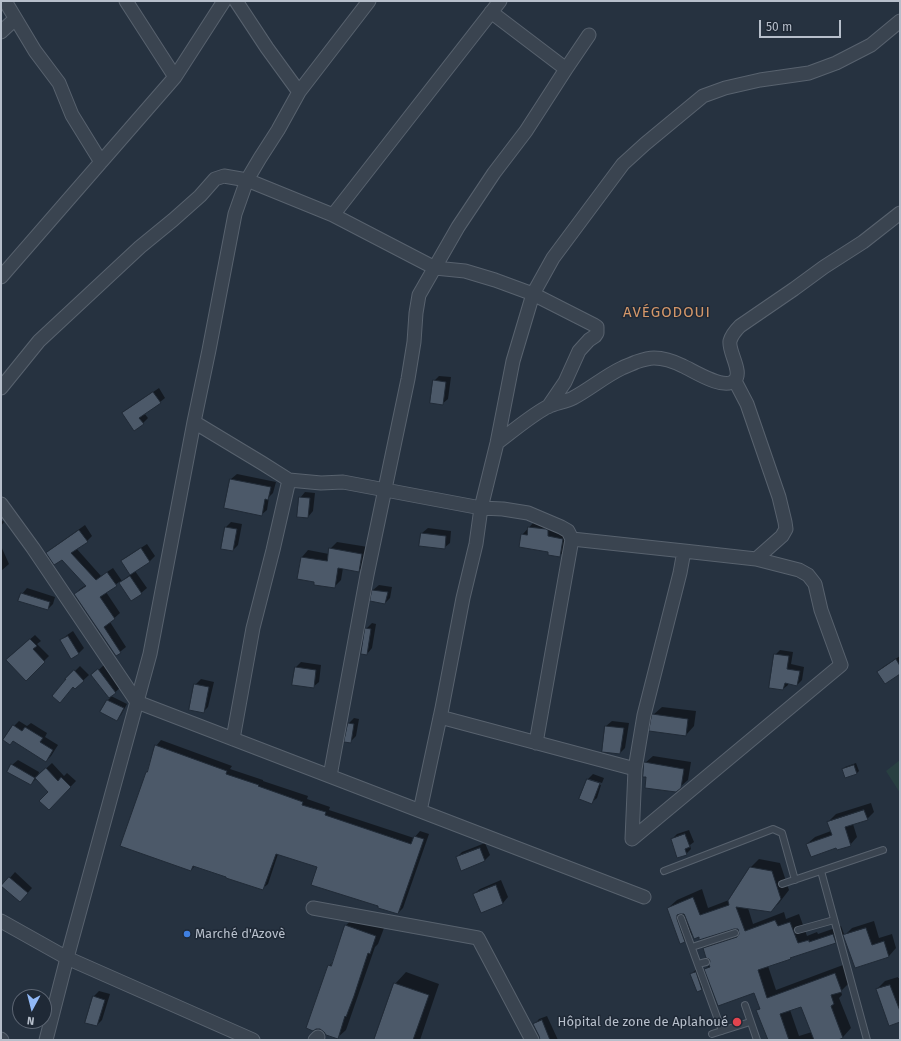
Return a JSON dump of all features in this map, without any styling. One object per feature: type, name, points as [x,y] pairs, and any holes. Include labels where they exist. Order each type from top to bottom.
[{"type":"street","points":[[5,1],[35,51],[59,83],[72,115],[101,162]]},
{"type":"street","points":[[126,1],[175,77]]},
{"type":"street","points":[[1,277],[175,77],[224,1]]},
{"type":"street","points":[[236,1],[267,48],[299,92]]},
{"type":"street","points":[[46,1040],[150,654],[235,214],[247,180],[278,130],[299,92],[368,1]]},
{"type":"street","points":[[333,215],[500,1]]},
{"type":"street","points":[[491,12],[566,69]]},
{"type":"street","points":[[1,32],[15,19]]},
{"type":"street","points":[[420,811],[463,598],[476,544],[481,508],[498,443],[513,361],[532,294],[553,258],[623,164],[703,96],[725,88],[760,80],[809,73],[836,63],[871,45],[900,21]]},
{"type":"street","points":[[330,776],[365,583],[408,379],[419,295],[458,227],[494,173],[526,131],[589,35]]},
{"type":"street","points":[[1,388],[39,341],[140,247],[200,196],[215,179],[224,176],[247,180],[333,215],[435,268],[465,271],[495,280],[532,294],[597,327],[594,336],[579,351],[565,382],[548,406]]},
{"type":"street","points":[[756,559],[782,536],[786,529],[779,497],[755,425],[747,404],[735,380],[737,367],[732,355],[730,343],[733,333],[740,326],[824,267],[863,242],[900,213]]},
{"type":"street","points":[[498,443],[524,422],[548,406],[571,399],[621,368],[640,361],[652,358],[663,359],[682,365],[704,377],[724,384],[732,383],[735,380]]},
{"type":"street","points":[[194,422],[289,480],[321,483],[343,482],[481,508],[503,509],[528,513],[568,531],[572,539],[536,743]]},
{"type":"street","points":[[233,739],[253,628],[289,480]]},
{"type":"street","points":[[1,504],[137,702],[644,897]]},
{"type":"street","points":[[572,539],[684,551],[756,559],[799,570],[808,575],[815,584],[821,610],[841,665],[632,839],[635,769],[644,715],[680,573],[684,551]]},
{"type":"street","points":[[440,717],[635,769]]},
{"type":"street","points":[[313,908],[478,938],[532,1040]]},
{"type":"street","points":[[1,921],[67,958],[253,1040]]},
{"type":"lane","points":[[664,871],[773,829],[782,833],[795,880]]},
{"type":"lane","points":[[782,884],[883,850]]},
{"type":"lane","points":[[821,871],[867,1040]]},
{"type":"lane","points":[[681,918],[722,1031]]},
{"type":"lane","points":[[798,930],[834,920]]},
{"type":"lane","points":[[692,947],[735,933]]},
{"type":"lane","points":[[698,964],[706,962]]},
{"type":"lane","points":[[745,1005],[757,1040]]},
{"type":"lane","points":[[712,1034],[750,1022]]},
{"type":"green space","points":[[900,760],[900,793],[886,771]]},
{"type":"building","points":[[433,380],[446,382],[443,405],[430,403]]},
{"type":"building","points":[[153,392],[161,403],[139,418],[144,424],[134,431],[122,413]]},
{"type":"building","points":[[230,479],[271,487],[268,500],[265,499],[262,516],[224,508]]},
{"type":"building","points":[[299,497],[310,498],[308,518],[297,517]]},
{"type":"building","points":[[225,527],[237,529],[233,551],[221,549]]},
{"type":"building","points":[[528,527],[546,529],[548,530],[548,536],[563,539],[560,557],[548,555],[548,552],[519,547],[521,534],[527,535]]},
{"type":"building","points":[[79,530],[88,542],[71,553],[96,580],[107,572],[117,586],[100,597],[115,619],[104,627],[121,653],[116,656],[74,594],[86,586],[62,560],[54,565],[46,553]]},
{"type":"building","points":[[421,533],[446,536],[445,549],[419,546]]},
{"type":"building","points":[[141,548],[150,562],[130,575],[121,561]]},
{"type":"building","points":[[329,548],[362,554],[359,572],[338,568],[335,588],[314,585],[314,582],[297,579],[301,557],[327,561]]},
{"type":"building","points":[[130,576],[142,594],[131,601],[119,583]]},
{"type":"building","points":[[372,590],[388,592],[385,604],[370,601]]},
{"type":"building","points":[[21,593],[50,602],[48,610],[18,601]]},
{"type":"building","points":[[365,628],[371,629],[367,655],[361,654]]},
{"type":"building","points":[[68,636],[79,654],[71,659],[60,640]]},
{"type":"building","points":[[30,639],[37,646],[33,649],[45,662],[26,681],[6,660]]},
{"type":"building","points":[[774,654],[789,656],[787,669],[800,671],[797,686],[785,683],[783,690],[769,688]]},
{"type":"building","points":[[896,659],[900,666],[900,674],[885,684],[877,672]]},
{"type":"building","points":[[295,667],[316,670],[314,688],[292,685]]},
{"type":"building","points":[[98,669],[116,693],[109,698],[91,675]]},
{"type":"building","points":[[74,670],[84,681],[75,689],[73,687],[60,703],[52,696]]},
{"type":"building","points":[[194,684],[209,687],[204,713],[189,710]]},
{"type":"building","points":[[107,700],[124,708],[117,721],[100,712]]},
{"type":"building","points":[[652,714],[688,719],[686,736],[649,731]]},
{"type":"building","points":[[348,723],[354,724],[351,743],[344,742]]},
{"type":"building","points":[[13,725],[22,731],[25,727],[43,738],[40,742],[53,750],[46,762],[13,741],[10,745],[3,740]]},
{"type":"building","points":[[605,726],[624,728],[620,754],[602,752]]},
{"type":"building","points":[[155,745],[227,771],[226,774],[303,802],[302,805],[326,812],[325,815],[411,844],[414,836],[424,839],[398,914],[378,908],[378,906],[311,885],[317,867],[276,854],[263,890],[193,866],[191,871],[120,846],[147,772]]},
{"type":"building","points":[[644,762],[684,769],[681,788],[676,792],[645,788],[646,777],[643,777]]},
{"type":"building","points":[[11,764],[35,778],[31,785],[7,772]]},
{"type":"building","points":[[854,765],[857,774],[845,778],[842,769]]},
{"type":"building","points":[[46,768],[58,781],[61,777],[71,787],[49,810],[39,801],[48,792],[35,778]]},
{"type":"building","points":[[587,779],[600,783],[592,804],[579,799]]},
{"type":"building","points":[[864,810],[868,820],[845,827],[851,846],[837,850],[836,848],[811,857],[806,844],[832,835],[827,822]]},
{"type":"building","points":[[685,834],[690,847],[685,849],[687,855],[677,858],[671,839]]},
{"type":"building","points":[[480,848],[485,861],[461,871],[456,857]]},
{"type":"building","points":[[750,867],[772,871],[781,899],[771,912],[736,907],[745,931],[775,920],[778,926],[790,922],[798,943],[809,940],[809,942],[833,934],[836,943],[758,970],[767,998],[835,973],[842,992],[831,995],[834,1004],[831,1006],[843,1038],[838,1040],[814,1040],[801,1007],[780,1014],[789,1040],[768,1040],[756,1010],[760,1009],[754,993],[718,1006],[704,969],[710,967],[710,961],[706,958],[703,948],[737,937],[739,934],[738,929],[699,940],[699,937],[694,939],[684,914],[680,914],[677,915],[677,919],[685,942],[680,944],[667,908],[693,897],[700,915],[729,905],[728,901]]},
{"type":"building","points":[[9,877],[28,893],[20,902],[1,886]]},
{"type":"building","points":[[496,885],[503,904],[481,913],[473,894]]},
{"type":"building","points":[[345,925],[376,936],[370,954],[368,953],[338,1039],[326,1035],[320,1029],[313,1031],[306,1028],[328,965],[331,966]]},
{"type":"building","points":[[866,928],[872,945],[884,941],[889,957],[855,968],[843,935]]},
{"type":"building","points":[[696,972],[702,990],[697,992],[690,974]]},
{"type":"building","points":[[394,983],[429,995],[413,1040],[374,1040]]},
{"type":"building","points":[[890,985],[900,1011],[900,1022],[889,1026],[876,989]]},
{"type":"building","points":[[93,996],[105,1000],[97,1026],[85,1023]]},
{"type":"building","points":[[542,1020],[550,1040],[540,1040],[533,1024]]},
{"type":"place","name":"Marché d'Azovè","points":[[187,934]]},
{"type":"place","name":"Hôpital de zone de Aplahoué","points":[[737,1022]]},
{"type":"district","name":"AVÉGODOUI","points":[[667,313]]}]
